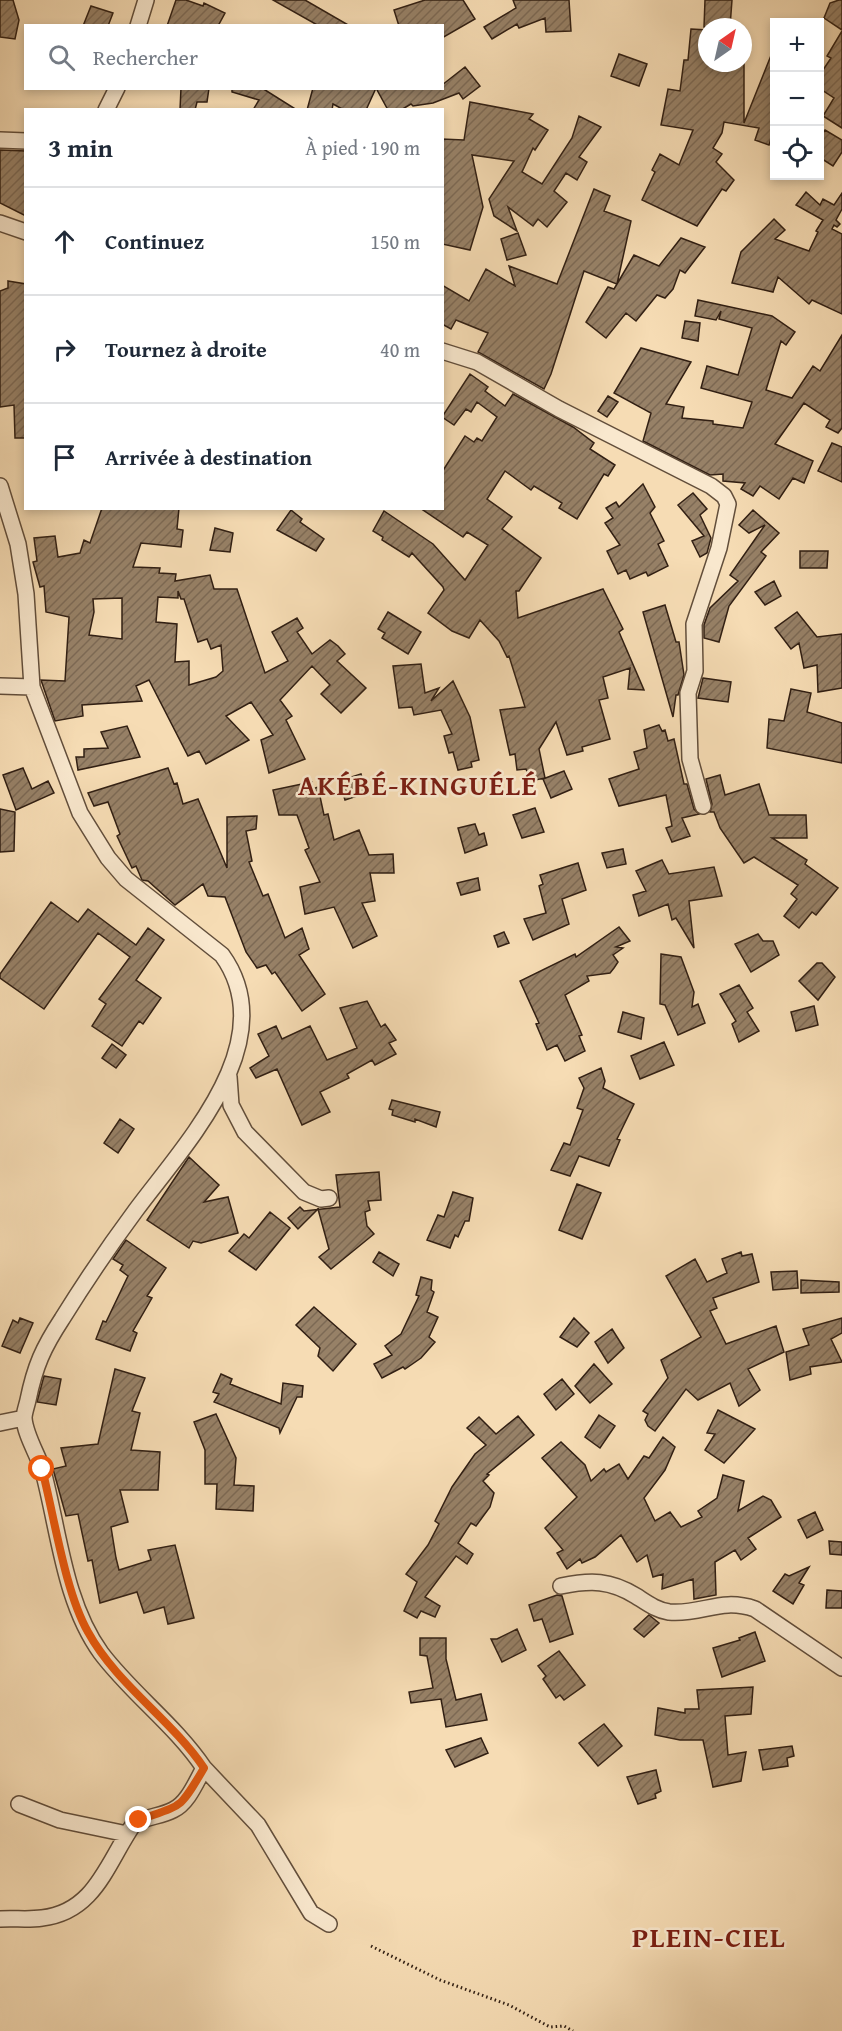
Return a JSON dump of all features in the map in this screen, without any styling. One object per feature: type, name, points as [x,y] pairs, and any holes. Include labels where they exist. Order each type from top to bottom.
[{"type":"street","points":[[139,24],[146,0]]},
{"type":"street","points":[[107,108],[116,90]]},
{"type":"street","points":[[0,140],[24,141]]},
{"type":"street","points":[[0,223],[24,231]]},
{"type":"street","points":[[444,352],[477,362],[560,409],[711,486],[724,496],[728,504],[720,548],[694,624],[695,671],[688,693],[690,759],[703,806]]},
{"type":"street","points":[[0,486],[13,524],[21,564],[32,687],[80,813],[108,858],[126,879],[208,942],[230,966],[239,992],[241,1020],[238,1045],[229,1077],[206,1115],[125,1225],[51,1336],[35,1366],[24,1418],[42,1469],[71,1584],[87,1632],[123,1679],[258,1825],[311,1913],[329,1924]]},
{"type":"street","points":[[0,686],[32,687]]},
{"type":"street","points":[[229,1077],[231,1105],[245,1131],[304,1192],[321,1199],[329,1198]]},
{"type":"street","points":[[0,1423],[24,1418]]},
{"type":"street","points":[[561,1586],[591,1580],[606,1582],[658,1610],[671,1612],[739,1603],[764,1614],[842,1668]]},
{"type":"street","points":[[0,1919],[42,1918],[76,1908],[94,1889],[127,1834],[139,1820],[174,1810],[184,1801],[204,1768]]},
{"type":"street","points":[[19,1804],[60,1820],[127,1834]]},
{"type":"path","points":[[371,1946],[440,1980],[509,2005],[550,2026],[564,2026],[573,2031]]},
{"type":"building","points":[[0,0],[13,0],[19,20],[15,39],[0,37]]},
{"type":"building","points":[[176,0],[186,0],[203,6],[204,3],[225,13],[219,24],[168,24]]},
{"type":"building","points":[[273,0],[305,0],[347,24],[315,24]]},
{"type":"building","points":[[425,0],[463,0],[475,19],[444,37],[444,24],[398,24],[394,10]]},
{"type":"building","points":[[513,0],[569,0],[571,31],[546,32],[545,18],[519,28],[517,24],[492,39],[484,27],[516,8]]},
{"type":"building","points":[[705,0],[732,0],[731,18],[704,18]]},
{"type":"building","points":[[842,0],[842,30],[824,18],[830,3]]},
{"type":"building","points":[[91,6],[113,13],[109,24],[84,24]]},
{"type":"building","points":[[691,29],[698,29],[698,72],[744,72],[744,123],[770,58],[769,145],[755,140],[759,128],[724,122],[722,133],[713,148],[722,154],[716,162],[734,180],[726,191],[722,189],[697,226],[642,200],[655,172],[652,170],[660,154],[679,165],[693,130],[661,125],[668,89],[680,91],[684,60],[688,60]]},
{"type":"building","points":[[842,31],[842,128],[824,117],[834,98],[824,91],[824,68],[831,58],[827,56]]},
{"type":"building","points":[[619,54],[647,64],[639,86],[611,76]]},
{"type":"building","points":[[465,67],[480,86],[463,99],[459,93],[433,103],[413,106],[411,104],[404,108],[387,108],[377,90],[444,90],[444,83]]},
{"type":"building","points":[[181,90],[209,90],[207,102],[197,102],[196,108],[180,108]]},
{"type":"building","points":[[232,90],[265,90],[294,108],[254,108],[259,100],[232,92]]},
{"type":"building","points":[[312,90],[375,90],[367,108],[340,108],[333,104],[332,108],[308,108]]},
{"type":"building","points":[[470,102],[533,114],[529,119],[548,130],[535,150],[533,148],[522,172],[542,184],[572,138],[579,116],[601,127],[579,157],[587,162],[577,180],[566,173],[554,191],[567,202],[547,227],[538,219],[533,226],[508,207],[517,231],[494,216],[489,199],[514,161],[472,155],[483,207],[470,250],[444,244],[444,139],[464,140]]},
{"type":"building","points":[[824,132],[842,140],[842,152],[833,166],[824,160]]},
{"type":"building","points":[[0,150],[24,151],[24,215],[0,203]]},
{"type":"building","points":[[594,189],[610,196],[604,211],[631,221],[617,284],[584,271],[551,374],[544,389],[478,352],[488,333],[456,320],[451,329],[444,325],[444,286],[469,301],[486,269],[515,286],[509,266],[557,284]]},
{"type":"building","points":[[806,192],[820,205],[823,199],[834,205],[842,193],[842,209],[836,220],[840,224],[837,227],[834,225],[832,229],[842,234],[842,314],[812,300],[809,304],[778,277],[773,292],[732,283],[741,252],[774,219],[785,230],[775,239],[809,251],[818,232],[816,231],[823,220],[796,205]]},
{"type":"building","points":[[518,233],[526,255],[507,260],[501,239]]},
{"type":"building","points":[[681,238],[705,247],[685,273],[680,270],[673,289],[665,298],[657,295],[636,321],[626,313],[606,338],[586,322],[608,287],[614,289],[634,255],[659,266]]},
{"type":"building","points":[[8,281],[24,284],[24,438],[15,438],[14,405],[0,407],[0,291],[8,288]]},
{"type":"building","points":[[698,300],[772,316],[795,332],[786,345],[781,341],[766,390],[792,398],[813,366],[820,371],[842,335],[842,428],[838,433],[826,427],[830,420],[804,403],[775,444],[813,461],[804,483],[793,478],[779,499],[760,486],[753,496],[741,489],[745,483],[723,481],[723,474],[710,475],[643,441],[651,413],[614,393],[641,348],[691,362],[666,404],[684,407],[682,418],[713,421],[713,424],[743,428],[752,402],[701,388],[707,366],[738,375],[752,328],[719,319],[721,311],[716,320],[695,316]]},
{"type":"building","points":[[685,321],[700,323],[698,341],[682,338]]},
{"type":"building","points":[[470,374],[488,387],[485,391],[505,406],[513,394],[573,427],[594,443],[590,449],[615,465],[608,476],[604,474],[577,519],[559,508],[562,503],[534,486],[531,490],[505,471],[487,499],[512,517],[502,529],[541,558],[519,591],[516,591],[518,618],[603,589],[623,629],[619,632],[644,690],[628,689],[630,668],[603,677],[608,698],[599,700],[610,739],[582,747],[583,751],[567,755],[556,722],[539,749],[545,778],[531,781],[526,769],[517,770],[515,754],[510,755],[500,710],[525,707],[509,656],[507,657],[499,641],[480,620],[469,638],[452,631],[428,613],[444,590],[443,587],[412,553],[409,557],[382,540],[383,537],[373,531],[384,511],[433,544],[465,580],[488,545],[467,532],[463,537],[423,510],[444,510],[444,469],[465,436],[474,442],[477,438],[482,441],[497,417],[477,402],[471,412],[466,409],[454,425],[444,418],[444,414]]},
{"type":"building","points":[[608,396],[618,402],[607,417],[598,411]]},
{"type":"building","points":[[832,443],[842,447],[842,482],[818,471]]},
{"type":"building","points":[[643,484],[655,507],[650,513],[664,541],[658,544],[668,566],[648,576],[646,572],[630,579],[626,570],[618,574],[607,551],[620,545],[605,523],[613,518],[606,508],[616,502],[619,507]]},
{"type":"building","points":[[693,493],[707,509],[700,515],[711,538],[707,553],[700,557],[692,541],[704,536],[678,505]]},
{"type":"building","points":[[101,510],[179,510],[177,529],[183,530],[181,547],[141,543],[133,567],[160,568],[159,573],[176,574],[175,581],[210,575],[214,589],[237,589],[265,673],[288,661],[272,632],[297,618],[303,628],[297,632],[312,654],[330,640],[345,654],[337,661],[366,688],[341,713],[321,694],[330,685],[312,666],[280,700],[292,716],[286,720],[305,759],[269,773],[261,740],[273,735],[251,702],[226,716],[249,740],[206,764],[199,751],[188,756],[149,680],[136,686],[142,701],[82,705],[83,716],[55,721],[41,680],[65,681],[69,617],[46,612],[44,586],[40,587],[33,562],[37,561],[34,538],[55,536],[58,557],[80,553],[84,540],[90,543]],"holes":[[[178,591],[181,599],[184,599],[198,642],[207,639],[211,649],[221,645],[223,671],[216,677],[189,685],[189,661],[175,662],[177,624],[156,622],[158,597],[178,598]],[[122,598],[122,639],[89,635],[94,612],[93,599]]]},
{"type":"building","points":[[291,510],[302,519],[300,522],[324,539],[316,551],[277,530]]},
{"type":"building","points":[[753,510],[779,533],[761,552],[766,556],[729,606],[719,642],[704,638],[704,625],[710,608],[738,581],[730,575],[765,525],[749,533],[739,525]]},
{"type":"building","points":[[215,528],[233,533],[230,552],[210,550]]},
{"type":"building","points":[[800,551],[828,551],[827,568],[800,568]]},
{"type":"building","points":[[774,581],[781,596],[765,605],[755,592]]},
{"type":"building","points":[[665,605],[676,642],[679,642],[684,675],[678,695],[676,695],[673,717],[643,612]]},
{"type":"building","points":[[388,612],[421,632],[408,654],[382,638],[385,633],[378,629]]},
{"type":"building","points":[[797,612],[817,637],[842,634],[842,688],[818,692],[817,665],[804,668],[799,643],[791,649],[775,628]]},
{"type":"building","points":[[421,664],[425,693],[439,688],[431,701],[453,681],[470,717],[479,760],[471,762],[472,767],[458,770],[453,752],[449,753],[444,736],[452,734],[441,710],[414,715],[412,707],[399,708],[393,666]]},
{"type":"building","points":[[703,678],[731,682],[728,702],[698,698]]},
{"type":"building","points":[[791,689],[811,693],[807,712],[842,723],[842,763],[767,748],[769,719],[784,721]]},
{"type":"building","points":[[659,725],[662,731],[665,730],[668,741],[674,739],[684,784],[687,784],[694,809],[699,814],[682,818],[690,836],[672,842],[666,828],[672,826],[666,795],[619,806],[609,779],[639,769],[634,752],[647,748],[644,730]]},
{"type":"building","points":[[127,726],[140,757],[78,770],[76,757],[84,757],[84,749],[108,748],[101,732]]},
{"type":"building","points":[[23,768],[32,789],[48,781],[54,793],[16,810],[3,775]]},
{"type":"building","points":[[168,768],[174,784],[177,783],[183,804],[198,799],[227,868],[227,817],[257,816],[256,829],[246,831],[252,861],[249,862],[263,896],[268,894],[285,938],[302,928],[309,949],[299,955],[325,994],[302,1011],[275,972],[272,974],[266,965],[257,968],[246,952],[225,897],[208,896],[203,884],[175,905],[148,881],[142,880],[136,866],[132,868],[117,836],[120,834],[108,802],[94,806],[88,793]]},
{"type":"building","points":[[564,771],[572,789],[551,798],[543,779]]},
{"type":"building","points":[[361,774],[366,793],[345,800],[339,781]]},
{"type":"building","points":[[720,775],[725,795],[759,784],[769,815],[806,815],[807,838],[772,838],[807,860],[805,864],[838,888],[816,915],[812,912],[799,928],[784,916],[797,899],[791,894],[798,885],[754,857],[744,863],[720,828],[714,812],[710,812],[712,804],[706,779]]},
{"type":"building","points":[[312,782],[313,789],[318,787],[324,815],[328,814],[334,840],[359,830],[369,855],[393,854],[394,873],[370,873],[375,901],[362,903],[377,936],[353,948],[334,907],[305,914],[300,887],[320,882],[305,850],[309,848],[297,815],[279,815],[273,790]]},
{"type":"building","points":[[535,808],[544,832],[522,838],[513,815]]},
{"type":"building","points":[[0,809],[15,812],[14,851],[0,852]]},
{"type":"building","points":[[475,824],[479,835],[484,833],[487,845],[465,853],[458,828]]},
{"type":"building","points":[[623,849],[626,864],[607,868],[602,853]]},
{"type":"building","points":[[662,860],[669,874],[714,867],[722,896],[689,901],[694,948],[676,918],[672,920],[668,904],[639,916],[633,895],[646,891],[636,871]]},
{"type":"building","points":[[578,863],[586,890],[562,899],[569,924],[533,940],[524,919],[546,913],[539,886],[543,884],[540,875]]},
{"type":"building","points":[[478,878],[480,890],[461,895],[457,883]]},
{"type":"building","points":[[51,902],[78,922],[88,909],[136,945],[148,928],[164,940],[136,980],[161,998],[143,1024],[139,1021],[122,1046],[92,1026],[106,1004],[99,999],[130,957],[98,933],[44,1009],[0,978],[0,974]]},
{"type":"building","points":[[619,927],[630,941],[616,947],[623,948],[613,955],[618,962],[614,968],[610,973],[587,976],[589,981],[565,995],[582,1035],[579,1036],[585,1051],[565,1061],[557,1045],[547,1050],[536,1024],[539,1023],[520,981],[575,954],[576,957]]},
{"type":"building","points":[[504,932],[509,943],[498,947],[494,936]]},
{"type":"building","points":[[758,934],[763,941],[773,941],[779,955],[751,972],[735,944]]},
{"type":"building","points":[[661,954],[681,957],[694,992],[692,1007],[698,1004],[705,1023],[678,1035],[665,1005],[660,1004]]},
{"type":"building","points":[[817,963],[822,963],[835,977],[818,1000],[799,981]]},
{"type":"building","points":[[739,985],[753,1008],[747,1012],[759,1031],[739,1042],[732,1024],[736,1021],[720,994]]},
{"type":"building","points":[[367,1001],[381,1027],[385,1024],[396,1040],[389,1043],[396,1054],[375,1065],[372,1060],[347,1074],[349,1078],[320,1092],[330,1112],[302,1125],[277,1069],[256,1078],[250,1068],[269,1056],[258,1034],[276,1026],[282,1039],[310,1026],[327,1060],[357,1048],[340,1008]]},
{"type":"building","points":[[814,1006],[818,1025],[796,1031],[791,1012]]},
{"type":"building","points":[[623,1012],[644,1018],[641,1039],[618,1032]]},
{"type":"building","points":[[664,1042],[674,1065],[640,1079],[631,1056]]},
{"type":"building","points":[[112,1044],[126,1055],[116,1068],[102,1058]]},
{"type":"building","points":[[601,1068],[605,1081],[603,1088],[634,1104],[617,1139],[620,1140],[609,1166],[579,1156],[570,1176],[551,1170],[564,1143],[570,1145],[583,1110],[577,1108],[584,1088],[579,1078]]},
{"type":"building","points":[[392,1100],[440,1112],[436,1127],[415,1119],[415,1122],[392,1115],[393,1110],[389,1109]]},
{"type":"building","points":[[120,1119],[134,1129],[118,1153],[104,1143]]},
{"type":"building","points":[[189,1157],[219,1185],[204,1202],[228,1197],[238,1233],[201,1243],[193,1241],[189,1248],[147,1220]]},
{"type":"building","points":[[379,1172],[381,1200],[368,1201],[370,1210],[365,1212],[367,1226],[374,1234],[331,1269],[319,1257],[329,1249],[318,1209],[340,1207],[336,1175]]},
{"type":"building","points":[[577,1184],[601,1193],[582,1239],[559,1230]]},
{"type":"building","points":[[453,1192],[473,1198],[469,1221],[465,1221],[458,1237],[455,1235],[450,1248],[427,1240],[438,1215],[444,1217]]},
{"type":"building","points":[[300,1207],[304,1211],[318,1210],[298,1229],[288,1218]]},
{"type":"building","points":[[270,1212],[290,1228],[256,1270],[229,1251],[244,1234],[249,1238]]},
{"type":"building","points":[[126,1240],[166,1268],[147,1296],[152,1298],[133,1331],[137,1333],[130,1351],[96,1339],[103,1321],[106,1322],[128,1276],[120,1270],[123,1265],[113,1259]]},
{"type":"building","points":[[379,1252],[399,1264],[393,1276],[373,1262]]},
{"type":"building","points":[[741,1252],[742,1256],[752,1254],[759,1282],[713,1298],[717,1308],[710,1311],[726,1344],[776,1326],[784,1352],[748,1369],[760,1390],[739,1406],[730,1383],[698,1400],[686,1389],[655,1431],[648,1426],[645,1420],[648,1414],[643,1411],[668,1378],[661,1360],[701,1337],[666,1276],[695,1259],[707,1282],[727,1273],[722,1259]]},
{"type":"building","points":[[797,1271],[798,1288],[773,1290],[771,1272]]},
{"type":"building","points":[[421,1277],[432,1280],[431,1290],[434,1292],[427,1312],[438,1317],[429,1337],[435,1342],[421,1358],[405,1369],[403,1367],[382,1378],[374,1364],[392,1355],[385,1346],[401,1334],[419,1296],[416,1295]]},
{"type":"building","points":[[801,1280],[839,1282],[839,1292],[801,1293]]},
{"type":"building","points":[[314,1307],[356,1344],[333,1371],[318,1356],[320,1348],[296,1325]]},
{"type":"building","points":[[20,1318],[33,1323],[20,1353],[2,1346],[13,1320],[18,1323]]},
{"type":"building","points":[[574,1318],[589,1333],[577,1347],[560,1337]]},
{"type":"building","points":[[842,1318],[842,1333],[831,1339],[842,1362],[810,1367],[811,1374],[790,1380],[786,1352],[809,1345],[803,1329]]},
{"type":"building","points":[[612,1329],[624,1348],[608,1363],[595,1342]]},
{"type":"building","points":[[594,1364],[612,1384],[590,1403],[575,1386]]},
{"type":"building","points":[[115,1369],[145,1378],[132,1411],[140,1413],[131,1450],[160,1452],[158,1490],[120,1490],[128,1522],[111,1527],[119,1570],[151,1560],[148,1550],[175,1545],[194,1618],[168,1624],[164,1607],[144,1613],[137,1592],[100,1603],[92,1560],[88,1561],[78,1514],[66,1516],[53,1469],[66,1466],[61,1448],[98,1444]]},
{"type":"building","points":[[221,1374],[232,1379],[230,1384],[281,1404],[283,1383],[303,1386],[302,1397],[297,1397],[280,1433],[279,1428],[214,1402],[219,1394],[213,1392]]},
{"type":"building","points":[[44,1376],[61,1379],[56,1405],[37,1402]]},
{"type":"building","points":[[562,1379],[574,1394],[556,1410],[544,1394]]},
{"type":"building","points":[[718,1410],[755,1429],[724,1463],[705,1450],[715,1434],[707,1433]]},
{"type":"building","points":[[216,1414],[236,1458],[234,1485],[254,1486],[253,1511],[216,1509],[217,1484],[205,1484],[205,1450],[194,1422]]},
{"type":"building","points":[[599,1415],[615,1426],[600,1448],[585,1437]]},
{"type":"building","points":[[518,1416],[534,1435],[487,1474],[489,1475],[483,1481],[494,1493],[490,1507],[476,1526],[471,1523],[458,1543],[473,1554],[467,1564],[456,1556],[425,1597],[440,1606],[435,1617],[421,1611],[417,1618],[404,1611],[417,1582],[406,1574],[428,1545],[439,1524],[435,1521],[452,1487],[475,1454],[486,1445],[467,1428],[479,1417],[496,1434]]},
{"type":"building","points":[[663,1437],[675,1447],[665,1470],[644,1498],[655,1521],[670,1512],[681,1527],[702,1517],[698,1511],[717,1498],[723,1475],[744,1481],[738,1511],[763,1496],[771,1500],[781,1517],[748,1538],[756,1549],[741,1560],[735,1550],[715,1562],[716,1595],[694,1599],[693,1579],[662,1589],[663,1574],[653,1577],[647,1555],[637,1562],[621,1535],[595,1557],[582,1563],[580,1559],[567,1569],[557,1553],[563,1550],[545,1528],[577,1497],[542,1458],[561,1442],[585,1465],[591,1481],[604,1469],[606,1472],[619,1464],[628,1479],[644,1456],[649,1458]]},
{"type":"building","points":[[815,1512],[823,1530],[807,1538],[798,1520]]},
{"type":"building","points":[[829,1541],[842,1542],[842,1555],[830,1554]]},
{"type":"building","points":[[809,1567],[799,1583],[804,1585],[793,1604],[773,1591],[785,1574],[789,1576]]},
{"type":"building","points":[[827,1590],[842,1591],[842,1608],[826,1608]]},
{"type":"building","points":[[557,1595],[562,1596],[573,1634],[550,1642],[542,1619],[534,1621],[529,1605]]},
{"type":"building","points":[[649,1615],[659,1623],[644,1637],[634,1629]]},
{"type":"building","points":[[517,1629],[526,1650],[502,1662],[491,1639],[497,1639]]},
{"type":"building","points":[[755,1632],[765,1661],[722,1677],[713,1648],[740,1640],[739,1638]]},
{"type":"building","points":[[420,1638],[446,1638],[446,1659],[456,1700],[481,1694],[487,1720],[446,1727],[441,1699],[411,1703],[409,1692],[433,1688],[427,1656],[420,1655]]},
{"type":"building","points":[[559,1651],[585,1685],[564,1700],[560,1695],[556,1698],[543,1679],[546,1676],[538,1666]]},
{"type":"building","points":[[753,1687],[751,1714],[725,1716],[728,1755],[746,1752],[741,1781],[713,1787],[703,1740],[680,1740],[655,1735],[658,1708],[685,1713],[685,1709],[699,1709],[697,1690]]},
{"type":"building","points":[[604,1724],[622,1746],[598,1766],[579,1743]]},
{"type":"building","points":[[481,1738],[488,1753],[455,1767],[446,1750]]},
{"type":"building","points":[[792,1746],[794,1756],[787,1758],[788,1766],[763,1770],[759,1750]]},
{"type":"building","points":[[656,1770],[661,1791],[655,1794],[656,1798],[638,1804],[627,1777]]},
{"type":"district","name":"AKÉBÉ-KINGUÉLÉ","points":[[418,784]]},
{"type":"district","name":"PLEIN-CIEL","points":[[709,1936]]},
{"type":"route","points":[[42,1469],[77,1606],[87,1632],[123,1679],[163,1719],[204,1768],[184,1801],[174,1810],[139,1820]]}]
